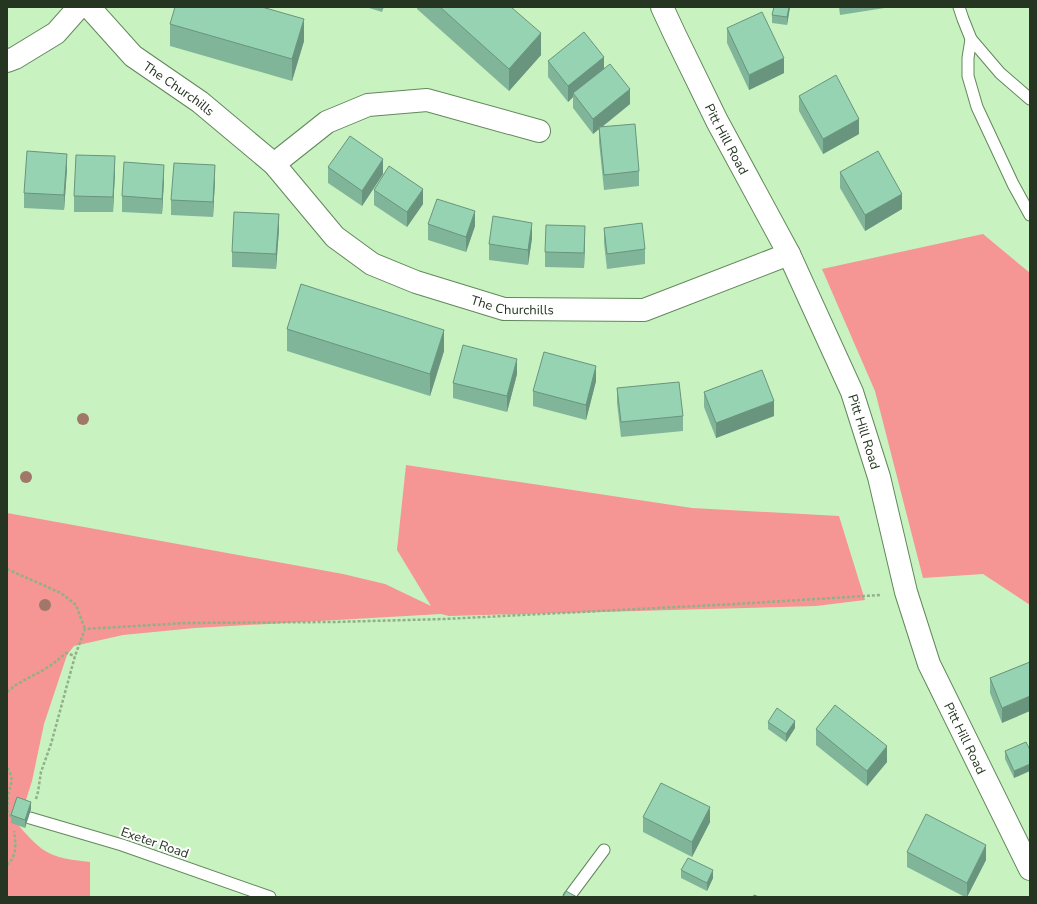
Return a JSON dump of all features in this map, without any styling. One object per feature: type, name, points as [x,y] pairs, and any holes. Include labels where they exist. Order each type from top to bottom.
[{"type":"street","points":[[7,61],[15,58],[56,33],[79,7]]},
{"type":"street","name":"The Churchills","points":[[89,7],[133,56],[200,102],[274,164],[335,237],[372,264],[416,282],[504,309],[644,310],[789,254]]},
{"type":"street","name":"Pitt Hill Road","points":[[662,7],[717,121],[789,254],[852,392],[879,477],[906,592],[929,664],[1030,869]]},
{"type":"street","points":[[274,164],[327,122],[368,105],[427,100],[539,131]]},
{"type":"lane","points":[[959,7],[971,39],[1000,73],[1030,99]]},
{"type":"lane","points":[[971,39],[968,58],[968,76],[977,107],[1013,184],[1030,215]]},
{"type":"lane","name":"Exeter Road","points":[[30,818],[122,845],[270,897]]},
{"type":"lane","points":[[569,897],[604,850]]},
{"type":"path","points":[[7,569],[61,593],[76,605],[85,628],[75,656],[51,744],[41,772],[38,792],[30,818]]},
{"type":"path","points":[[85,628],[186,623],[333,622],[445,619],[890,595],[906,592]]},
{"type":"path","points":[[7,692],[24,679],[45,669],[66,653],[75,656]]},
{"type":"path","points":[[7,768],[12,778],[7,810],[11,816],[15,832],[16,849],[14,857],[7,866]]},
{"type":"shaded area","points":[[983,234],[1030,273],[1030,605],[983,574],[923,578],[875,391],[822,269]]},
{"type":"shaded area","points":[[406,465],[692,508],[839,516],[865,600],[816,606],[449,616],[441,614],[195,628],[123,635],[74,646],[67,655],[44,724],[32,781],[18,825],[36,844],[47,852],[65,858],[90,862],[90,897],[7,897],[7,513],[343,574],[385,584],[431,606],[397,550]]},
{"type":"building","points":[[175,7],[262,7],[304,19],[292,59],[170,24]]},
{"type":"building","points":[[440,7],[511,7],[541,33],[509,69]]},
{"type":"building","points":[[774,7],[789,7],[787,17],[772,15]]},
{"type":"building","points":[[762,12],[784,58],[749,75],[727,28]]},
{"type":"building","points":[[584,32],[604,57],[568,86],[548,61]]},
{"type":"building","points":[[610,64],[630,89],[593,119],[573,93]]},
{"type":"building","points":[[836,75],[859,119],[823,139],[799,96]]},
{"type":"building","points":[[635,124],[639,171],[604,175],[599,127]]},
{"type":"building","points":[[350,136],[383,159],[362,191],[328,167]]},
{"type":"building","points":[[27,151],[67,154],[64,195],[24,193]]},
{"type":"building","points":[[878,151],[902,194],[865,215],[840,172]]},
{"type":"building","points":[[76,155],[115,156],[113,197],[74,196]]},
{"type":"building","points":[[124,162],[164,165],[162,199],[122,196]]},
{"type":"building","points":[[174,163],[215,165],[213,202],[171,200]]},
{"type":"building","points":[[389,166],[423,189],[407,212],[374,190]]},
{"type":"building","points":[[437,199],[475,211],[466,237],[428,224]]},
{"type":"building","points":[[234,212],[279,214],[276,254],[232,252]]},
{"type":"building","points":[[493,216],[532,223],[528,250],[489,244]]},
{"type":"building","points":[[642,223],[645,249],[607,254],[604,228]]},
{"type":"building","points":[[546,225],[585,226],[584,253],[545,252]]},
{"type":"building","points":[[301,284],[444,330],[430,374],[287,329]]},
{"type":"building","points":[[463,345],[517,359],[507,396],[453,383]]},
{"type":"building","points":[[544,352],[596,366],[586,405],[533,391]]},
{"type":"building","points":[[762,370],[774,401],[716,423],[704,392]]},
{"type":"building","points":[[679,382],[683,416],[621,422],[617,388]]},
{"type":"building","points":[[1030,662],[1030,696],[1002,708],[990,678]]},
{"type":"building","points":[[835,705],[887,746],[867,771],[816,729]]},
{"type":"building","points":[[777,708],[795,721],[786,734],[768,722]]},
{"type":"building","points":[[1026,742],[1030,750],[1030,764],[1014,771],[1005,751]]},
{"type":"building","points":[[661,783],[710,807],[692,842],[643,817]]},
{"type":"building","points":[[17,797],[31,802],[25,820],[11,815]]},
{"type":"building","points":[[926,814],[986,845],[967,883],[907,852]]},
{"type":"building","points":[[688,858],[713,870],[707,883],[681,870]]},
{"type":"building","points":[[566,891],[577,897],[563,897]]}]
